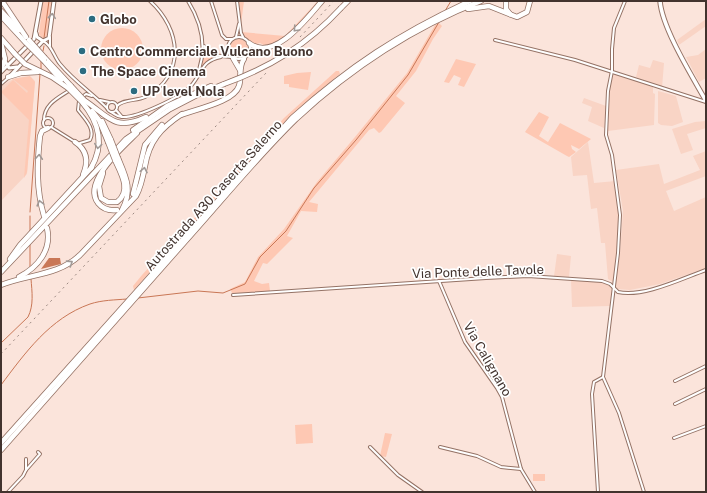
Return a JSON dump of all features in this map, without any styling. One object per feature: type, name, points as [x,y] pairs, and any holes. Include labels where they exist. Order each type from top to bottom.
[{"type":"highway","points":[[3,1],[27,40]]},
{"type":"highway","points":[[249,44],[254,47],[264,48],[281,43],[322,1]]},
{"type":"highway","points":[[340,8],[344,1]]},
{"type":"highway","points":[[83,101],[110,120],[123,124],[140,120],[197,91],[249,72],[285,53],[315,31],[348,1]]},
{"type":"highway","points":[[454,9],[464,1]]},
{"type":"highway","points":[[440,16],[470,1]]},
{"type":"highway","points":[[454,9],[480,1]]},
{"type":"highway","points":[[506,1],[506,9],[511,16]]},
{"type":"highway","points":[[454,9],[486,6],[497,8],[511,16],[517,17],[526,13],[529,9],[530,1]]},
{"type":"highway","points":[[1,11],[83,101],[100,117],[109,141],[128,180],[129,189],[126,200],[118,212]]},
{"type":"highway","points":[[1,16],[27,40]]},
{"type":"highway","name":"Autostrada A30 Caserta-Salerno","points":[[1,443],[296,120],[332,88],[362,66],[400,40],[429,24],[440,16]]},
{"type":"highway","name":"Autostrada A30 Caserta-Salerno","points":[[1,450],[123,309],[138,288],[292,118],[353,67],[418,26],[440,16]]},
{"type":"highway","points":[[1,38],[25,64],[71,88]]},
{"type":"highway","points":[[1,43],[5,59],[1,71]]},
{"type":"highway","points":[[233,58],[240,72]]},
{"type":"highway","points":[[133,194],[140,159],[147,142],[162,124],[182,114],[231,96],[238,87],[244,58]]},
{"type":"highway","points":[[8,77],[21,73],[37,71]]},
{"type":"highway","points":[[1,272],[36,232],[119,146],[153,119],[224,82]]},
{"type":"highway","points":[[81,181],[92,167],[98,149],[99,134],[95,121],[83,101]]},
{"type":"highway","points":[[1,268],[36,232],[81,181],[125,136],[167,106]]},
{"type":"highway","points":[[27,275],[34,276],[57,270],[72,263],[138,192],[147,154],[153,140],[163,128],[182,114]]},
{"type":"highway","points":[[118,212],[102,207],[94,195],[97,177],[134,136],[153,119]]},
{"type":"highway","points":[[44,216],[37,190],[37,173],[40,136],[42,131],[49,128]]},
{"type":"highway","points":[[74,142],[84,150],[86,158],[85,170],[81,181]]},
{"type":"highway","points":[[106,167],[101,177],[98,190],[103,200],[114,203],[120,200],[125,191],[124,182],[117,159]]},
{"type":"highway","points":[[1,286],[27,275],[40,261],[46,249],[48,236],[47,228]]},
{"type":"main road","points":[[660,1],[662,13],[668,30],[706,102]]},
{"type":"street","points":[[1,71],[7,67],[33,40],[41,1]]},
{"type":"street","points":[[50,47],[54,1]]},
{"type":"street","points":[[111,112],[122,102],[138,100],[153,92],[162,84],[171,70],[175,51],[173,34],[162,14],[150,1]]},
{"type":"street","points":[[188,1],[199,23],[203,42],[202,60],[198,74]]},
{"type":"street","points":[[211,1],[222,35],[226,39],[244,38]]},
{"type":"street","points":[[203,42],[210,54],[221,57],[239,60],[244,58],[249,53],[249,44],[241,33],[237,1]]},
{"type":"street","points":[[626,1],[614,28],[612,71],[608,91],[606,135],[618,184],[620,215],[614,288],[603,377],[619,413],[644,492]]},
{"type":"street","points":[[236,38],[239,19]]},
{"type":"street","points":[[36,31],[37,37],[50,47],[57,61],[74,80],[117,117],[123,118],[147,112],[181,94],[191,86],[198,74],[208,62],[221,57]]},
{"type":"street","points":[[1,84],[50,35]]},
{"type":"street","points":[[232,39],[228,49],[233,58]]},
{"type":"street","points":[[495,40],[575,60],[706,102]]},
{"type":"street","points":[[5,59],[7,67]]},
{"type":"street","points":[[7,67],[18,67]]},
{"type":"street","points":[[71,88],[74,80]]},
{"type":"street","points":[[80,85],[71,88],[47,106],[44,112],[43,124],[74,142],[84,143],[91,138],[90,127],[78,110],[77,106],[84,96],[87,94],[92,96]]},
{"type":"street","points":[[97,99],[114,102],[119,115],[123,118]]},
{"type":"street","points":[[107,108],[110,102]]},
{"type":"street","points":[[44,120],[47,118],[52,119],[53,123],[49,128]]},
{"type":"street","name":"Via Ponte delle Tavole","points":[[233,295],[528,276],[602,281],[610,284],[622,293],[637,292],[670,283],[706,270]]},
{"type":"street","name":"Via Calignano","points":[[439,281],[465,342],[502,397],[521,468],[535,492]]},
{"type":"street","points":[[676,381],[706,366]]},
{"type":"street","points":[[598,492],[592,394],[594,382],[603,377]]},
{"type":"street","points":[[675,404],[706,389]]},
{"type":"street","points":[[674,438],[706,426]]},
{"type":"street","points":[[370,446],[398,475],[422,492]]},
{"type":"street","points":[[440,447],[477,456],[501,467],[521,468]]},
{"type":"street","points":[[8,492],[38,458],[40,454],[38,452]]},
{"type":"street","points":[[26,459],[26,470]]},
{"type":"shaded area","points":[[43,1],[53,1],[48,36],[42,38],[39,34]]},
{"type":"shaded area","points":[[238,1],[244,1],[241,24]]},
{"type":"shaded area","points":[[318,1],[320,1],[284,39],[265,46],[260,43],[254,45],[241,32],[285,36]]},
{"type":"shaded area","points":[[706,19],[706,26],[679,45],[677,40]]},
{"type":"shaded area","points":[[439,23],[442,26],[433,39],[416,71],[396,96],[405,103],[381,132],[379,133],[374,128],[369,130],[309,202],[318,204],[317,212],[301,211],[287,236],[293,238],[267,264],[263,263],[254,281],[262,284],[269,283],[270,291],[243,294],[232,293],[230,289],[245,282],[258,257],[284,229],[317,182],[407,73],[435,25]]},
{"type":"shaded area","points":[[118,28],[126,28],[137,34],[143,45],[143,53],[137,64],[126,70],[118,70],[107,64],[101,53],[101,45],[107,34]]},
{"type":"shaded area","points":[[235,39],[243,39],[248,44],[246,55],[243,57],[235,57],[230,52],[230,44]]},
{"type":"shaded area","points":[[204,48],[208,54],[215,57],[206,62],[201,68]]},
{"type":"shaded area","points":[[706,49],[706,78],[699,82],[686,57],[698,55]]},
{"type":"shaded area","points":[[456,59],[476,64],[464,87],[458,85],[461,78],[454,75],[449,83],[444,82]]},
{"type":"shaded area","points":[[653,60],[664,63],[662,88],[636,77],[639,65],[650,68]]},
{"type":"shaded area","points":[[336,71],[339,71],[340,74],[295,113],[268,141],[134,290],[133,286],[142,275],[223,187],[224,182],[237,170],[284,118]]},
{"type":"shaded area","points":[[311,72],[308,90],[289,87],[289,84],[284,84],[284,76]]},
{"type":"shaded area","points":[[614,73],[653,87],[653,93],[655,94],[654,125],[608,131],[610,84]]},
{"type":"shaded area","points":[[30,76],[35,82],[27,172],[24,178],[29,120],[1,92],[13,80],[27,93],[28,91],[13,79]]},
{"type":"shaded area","points":[[31,77],[35,81],[27,174],[1,201],[1,83],[3,85],[13,79]]},
{"type":"shaded area","points":[[658,91],[676,96],[683,122],[672,126],[661,125],[658,123]]},
{"type":"shaded area","points":[[584,98],[606,106],[604,128],[588,121],[592,107],[582,103]]},
{"type":"shaded area","points":[[539,112],[549,117],[539,136],[548,142],[560,123],[591,139],[579,149],[571,145],[572,149],[576,152],[569,157],[567,156],[525,132]]},
{"type":"shaded area","points":[[706,121],[706,128],[687,134],[693,150],[681,154],[672,129],[695,122]]},
{"type":"shaded area","points":[[588,142],[594,183],[616,181],[619,214],[617,254],[613,282],[608,279],[605,243],[601,243],[597,208],[591,209],[587,175],[573,176],[571,157]]},
{"type":"shaded area","points":[[706,151],[706,176],[666,191],[674,211],[706,197],[706,268],[660,284],[630,290],[617,289],[615,283],[620,253],[623,211],[616,170],[659,164],[664,184],[700,170],[693,156]]},
{"type":"shaded area","points":[[557,254],[571,256],[569,277],[554,276]]},
{"type":"shaded area","points":[[49,258],[60,258],[61,264],[41,269]]},
{"type":"shaded area","points":[[571,279],[607,283],[613,291],[610,306],[572,307]]},
{"type":"shaded area","points":[[312,424],[313,443],[296,444],[295,425]]},
{"type":"shaded area","points":[[385,433],[392,434],[386,457],[380,456]]},
{"type":"shaded area","points":[[533,474],[545,474],[545,481],[533,481]]},
{"type":"waterway","points":[[44,38],[49,1]]},
{"type":"waterway","points":[[445,11],[451,1]]},
{"type":"waterway","points":[[138,298],[198,291],[223,293],[245,284],[260,257],[286,231],[314,188],[356,140],[408,75],[439,22]]},
{"type":"waterway","points":[[43,51],[44,46]]},
{"type":"waterway","points":[[41,60],[41,69]]},
{"type":"waterway","points":[[30,212],[40,74]]},
{"type":"waterway","points":[[30,216],[30,232]]},
{"type":"waterway","points":[[30,245],[30,268]]},
{"type":"waterway","points":[[1,343],[28,317],[32,303],[31,279]]},
{"type":"waterway","points":[[1,385],[29,349],[51,327],[63,318],[90,304],[127,299]]},
{"type":"railway","points":[[300,37],[334,1]]},
{"type":"railway","points":[[1,354],[266,73]]},
{"type":"place","name":"Globo","points":[[92,19]]},
{"type":"place","name":"Centro Commerciale Vulcano Buono","points":[[82,51]]},
{"type":"place","name":"The Space Cinema","points":[[83,71]]},
{"type":"place","name":"UP level Nola","points":[[134,91]]}]
